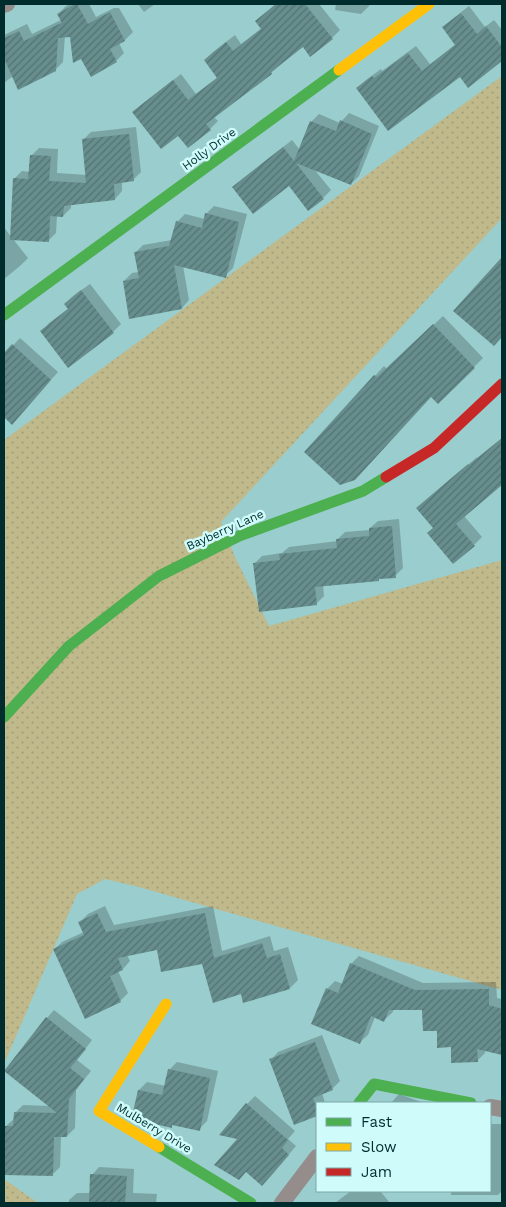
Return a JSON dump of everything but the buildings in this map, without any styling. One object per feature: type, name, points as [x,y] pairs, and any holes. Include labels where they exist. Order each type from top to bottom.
[{"type":"street","name":"Holly Drive","points":[[4,315],[429,4]]},
{"type":"street","name":"Bayberry Lane","points":[[4,717],[69,646],[159,576],[239,536],[363,491],[434,448],[502,384]]},
{"type":"street","name":"Mulberry Drive","points":[[166,1004],[99,1111],[252,1203]]},
{"type":"street","points":[[360,1102],[374,1084],[466,1102]]},
{"type":"street","points":[[282,1203],[316,1158]]},
{"type":"shaded area","points":[[502,76],[502,218],[221,522],[235,557],[269,626],[502,560],[502,990],[105,879],[77,894],[4,1064],[4,440]]},
{"type":"shaded area","points":[[4,1179],[38,1203],[4,1203]]},
{"type":"traffic: fast","points":[[4,315],[339,70]]},
{"type":"traffic: fast","points":[[4,717],[69,646],[159,576],[239,536],[363,491],[386,477]]},
{"type":"traffic: fast","points":[[360,1102],[374,1084],[466,1102]]},
{"type":"traffic: fast","points":[[159,1147],[251,1203]]},
{"type":"traffic: slow","points":[[339,70],[429,4]]},
{"type":"traffic: slow","points":[[159,1147],[99,1111],[166,1004]]},
{"type":"traffic: jam","points":[[386,477],[434,448],[502,384]]}]
